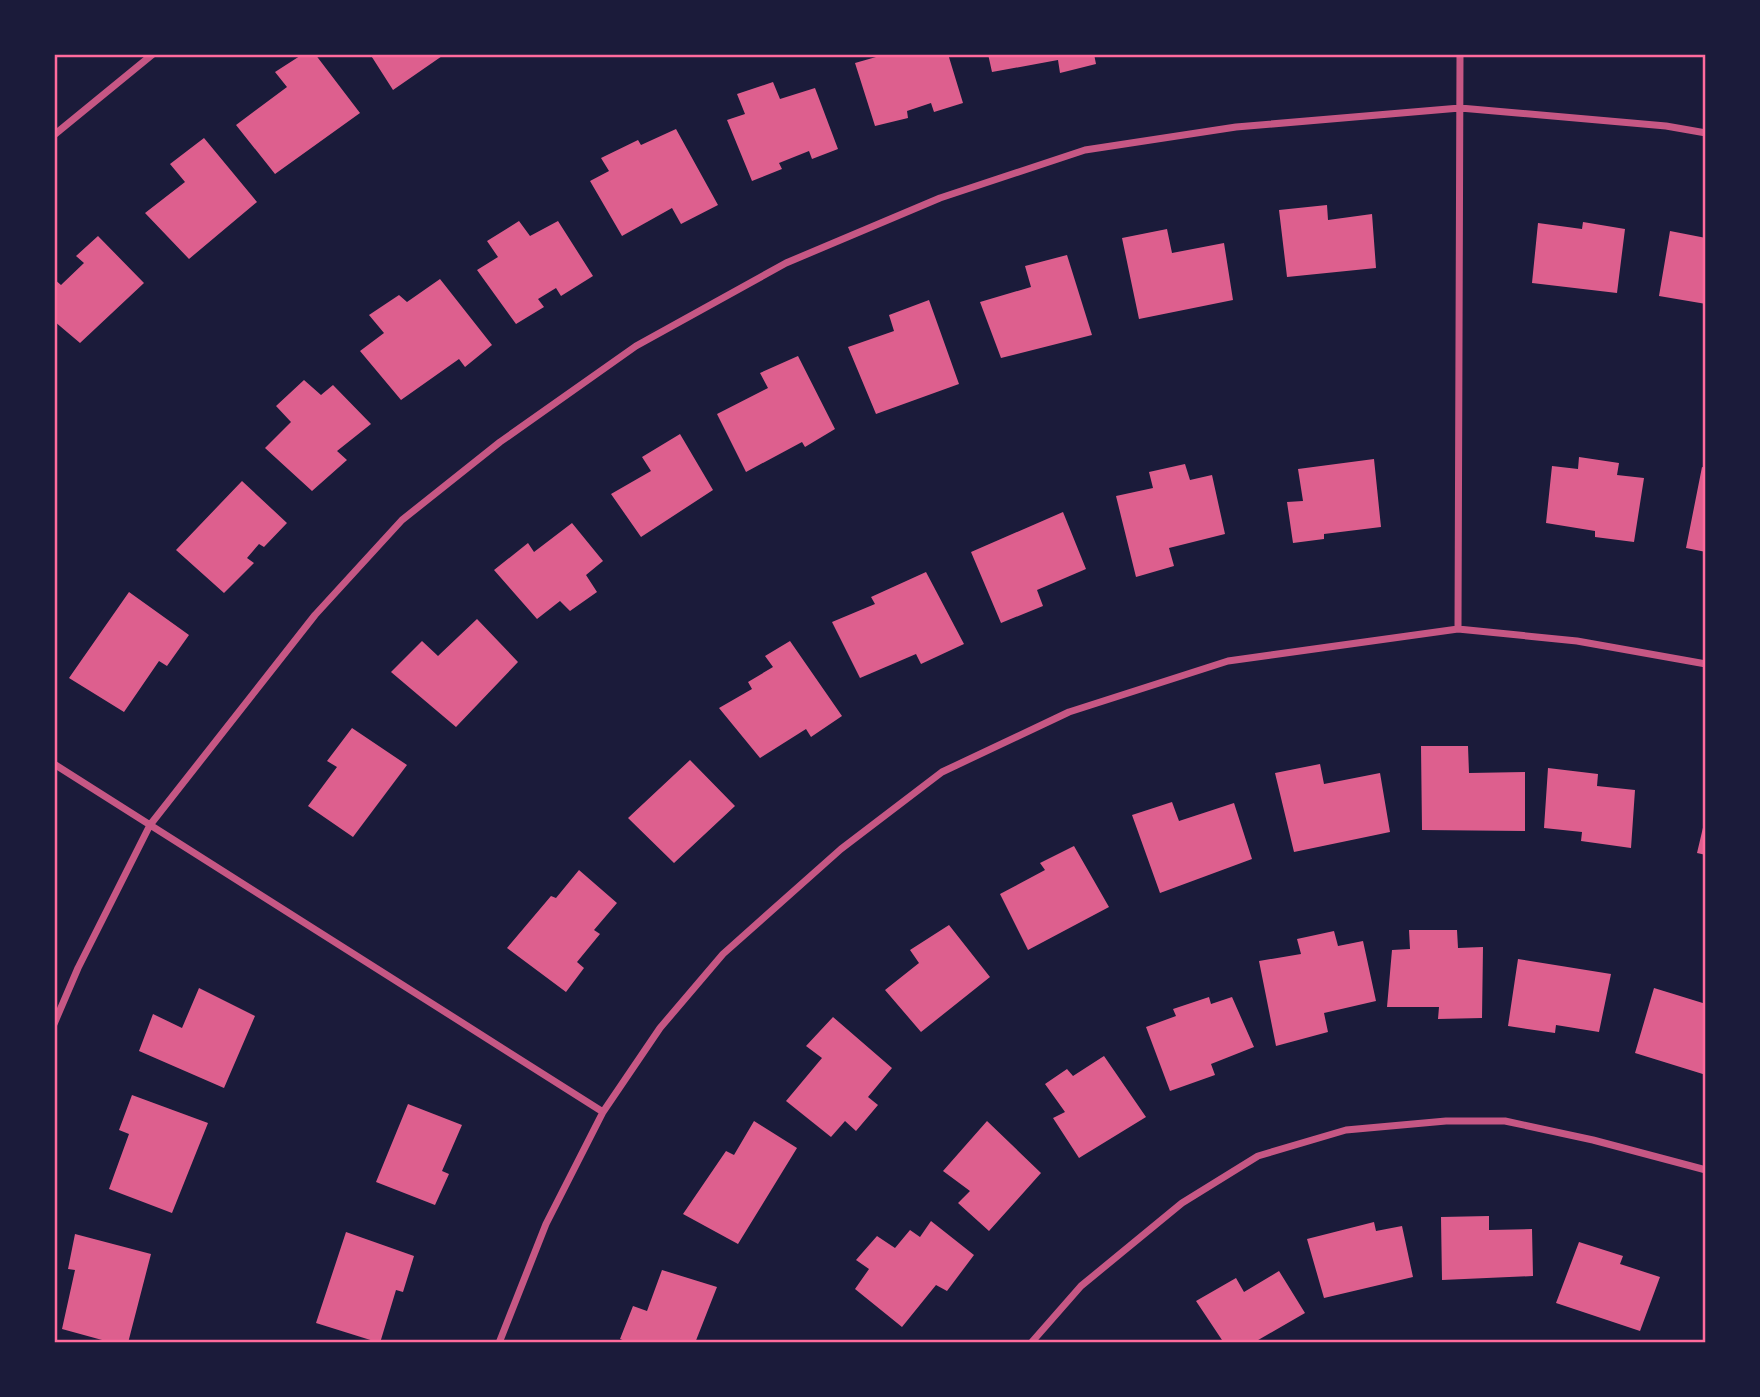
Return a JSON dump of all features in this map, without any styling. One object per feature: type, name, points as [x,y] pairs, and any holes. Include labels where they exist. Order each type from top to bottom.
[{"type":"street","points":[[55,131],[153,54]]},
{"type":"street","points":[[1458,629],[1460,54]]},
{"type":"street","points":[[54,1024],[78,968],[150,825],[315,615],[402,520],[500,442],[636,346],[775,269],[940,198],[1085,150],[1236,127],[1461,108],[1666,126],[1706,133]]},
{"type":"street","points":[[499,1343],[546,1224],[603,1112],[660,1028],[723,954],[841,849],[943,772],[1069,712],[1228,661],[1458,629],[1577,641],[1706,664]]},
{"type":"street","points":[[54,764],[603,1112]]},
{"type":"street","points":[[1031,1343],[1080,1286],[1182,1203],[1258,1156],[1346,1130],[1446,1121],[1505,1121],[1593,1140],[1706,1170]]},
{"type":"building","points":[[303,54],[315,54],[360,113],[275,174],[236,125],[287,87],[275,72]]},
{"type":"building","points":[[370,54],[445,54],[393,90]]},
{"type":"building","points":[[875,54],[948,54],[963,103],[934,112],[931,103],[907,111],[908,118],[875,126],[855,63],[876,57]]},
{"type":"building","points":[[988,54],[1094,54],[1096,64],[1060,73],[1058,60],[992,72]]},
{"type":"building","points":[[773,82],[780,99],[815,88],[838,149],[812,159],[809,151],[779,163],[782,169],[752,181],[727,120],[745,114],[737,94]]},
{"type":"building","points":[[676,129],[718,205],[681,224],[672,208],[622,236],[590,181],[609,171],[601,158],[638,140],[641,145]]},
{"type":"building","points":[[204,138],[257,202],[189,259],[145,213],[185,182],[170,164]]},
{"type":"building","points":[[1327,205],[1328,220],[1372,214],[1376,268],[1287,277],[1279,210]]},
{"type":"building","points":[[519,221],[530,236],[558,221],[593,276],[561,296],[556,288],[538,299],[544,307],[516,324],[477,270],[498,257],[487,241]]},
{"type":"building","points":[[1583,222],[1625,229],[1617,293],[1532,283],[1538,223],[1582,229]]},
{"type":"building","points":[[1167,229],[1172,253],[1224,243],[1233,300],[1139,319],[1122,238]]},
{"type":"building","points":[[1670,231],[1706,238],[1706,304],[1659,296]]},
{"type":"building","points":[[98,236],[144,283],[80,343],[54,321],[54,279],[61,285],[84,263],[76,256]]},
{"type":"building","points":[[1067,255],[1092,335],[1001,358],[980,302],[1031,287],[1025,266]]},
{"type":"building","points":[[440,279],[492,345],[465,367],[459,359],[401,400],[360,351],[384,333],[369,315],[399,295],[407,302]]},
{"type":"building","points":[[929,300],[959,384],[876,414],[848,347],[894,331],[889,315]]},
{"type":"building","points":[[798,356],[835,429],[805,447],[802,442],[746,472],[717,414],[768,388],[760,373]]},
{"type":"building","points":[[304,380],[321,395],[333,385],[371,424],[337,451],[347,460],[312,491],[265,448],[291,422],[276,406]]},
{"type":"building","points":[[680,434],[713,490],[641,537],[611,494],[651,471],[642,457]]},
{"type":"building","points":[[1579,457],[1619,463],[1617,475],[1644,478],[1634,542],[1595,537],[1595,531],[1546,523],[1552,466],[1578,469]]},
{"type":"building","points":[[1374,459],[1381,527],[1324,534],[1324,539],[1293,543],[1287,502],[1303,501],[1298,469]]},
{"type":"building","points":[[1185,464],[1190,480],[1212,475],[1225,534],[1169,548],[1174,566],[1136,577],[1116,496],[1153,488],[1149,472]]},
{"type":"building","points":[[1702,467],[1706,468],[1706,552],[1686,548]]},
{"type":"building","points":[[242,481],[287,523],[264,547],[259,544],[247,558],[254,563],[224,593],[176,550]]},
{"type":"building","points":[[1063,512],[1086,569],[1037,590],[1043,606],[1001,623],[971,552]]},
{"type":"building","points":[[572,523],[603,561],[586,575],[597,592],[570,611],[560,601],[537,619],[494,570],[528,543],[534,552]]},
{"type":"building","points":[[926,572],[964,644],[921,664],[916,654],[860,678],[832,622],[875,604],[871,597]]},
{"type":"building","points":[[129,592],[189,635],[167,666],[159,661],[124,712],[69,678]]},
{"type":"building","points":[[477,619],[518,662],[456,727],[391,672],[422,641],[438,656]]},
{"type":"building","points":[[790,641],[842,716],[811,737],[806,729],[760,758],[719,708],[752,689],[748,682],[773,667],[765,656]]},
{"type":"building","points":[[352,728],[407,765],[353,837],[308,806],[337,767],[327,761]]},
{"type":"building","points":[[1421,746],[1468,746],[1469,773],[1525,772],[1525,831],[1422,830]]},
{"type":"building","points":[[690,760],[735,806],[674,863],[628,818]]},
{"type":"building","points":[[1320,764],[1324,784],[1380,773],[1390,832],[1294,852],[1275,773]]},
{"type":"building","points":[[1548,768],[1598,774],[1597,786],[1635,790],[1631,848],[1581,841],[1582,832],[1544,828]]},
{"type":"building","points":[[1172,802],[1179,821],[1234,803],[1252,859],[1160,893],[1132,815]]},
{"type":"building","points":[[1706,819],[1706,855],[1697,853]]},
{"type":"building","points":[[1074,846],[1109,907],[1028,950],[1000,894],[1045,870],[1040,863]]},
{"type":"building","points":[[579,870],[617,903],[594,930],[600,934],[577,962],[584,968],[566,992],[507,948],[551,896],[556,898]]},
{"type":"building","points":[[949,925],[990,977],[921,1032],[885,990],[919,963],[910,950]]},
{"type":"building","points":[[1409,930],[1457,930],[1458,948],[1483,947],[1482,1018],[1438,1019],[1439,1007],[1387,1007],[1392,950],[1410,949]]},
{"type":"building","points":[[1334,931],[1338,946],[1363,941],[1376,1001],[1324,1013],[1328,1032],[1276,1046],[1259,961],[1301,954],[1297,939]]},
{"type":"building","points":[[1518,959],[1611,974],[1599,1032],[1556,1025],[1555,1033],[1508,1026]]},
{"type":"building","points":[[199,988],[255,1016],[224,1088],[139,1051],[153,1014],[182,1028]]},
{"type":"building","points":[[1654,988],[1706,1004],[1706,1075],[1635,1053]]},
{"type":"building","points":[[1209,997],[1211,1004],[1232,997],[1254,1047],[1211,1064],[1215,1075],[1170,1091],[1146,1027],[1176,1016],[1173,1009]]},
{"type":"building","points":[[833,1017],[892,1068],[868,1097],[878,1105],[856,1131],[845,1121],[831,1137],[786,1101],[822,1058],[806,1046]]},
{"type":"building","points":[[1104,1056],[1146,1117],[1079,1158],[1053,1118],[1065,1112],[1045,1084],[1067,1069],[1073,1076]]},
{"type":"building","points":[[132,1095],[208,1123],[172,1213],[109,1189],[129,1134],[119,1130]]},
{"type":"building","points":[[408,1104],[462,1125],[442,1171],[449,1174],[435,1205],[376,1182]]},
{"type":"building","points":[[754,1121],[797,1148],[738,1244],[683,1214],[726,1151],[734,1155]]},
{"type":"building","points":[[987,1121],[1041,1173],[989,1231],[958,1203],[970,1191],[943,1171]]},
{"type":"building","points":[[1489,1216],[1489,1230],[1532,1229],[1533,1276],[1442,1280],[1441,1217]]},
{"type":"building","points":[[931,1221],[974,1255],[947,1291],[936,1285],[902,1327],[855,1289],[869,1269],[856,1260],[877,1236],[895,1248],[910,1230],[920,1237]]},
{"type":"building","points":[[1374,1222],[1376,1231],[1402,1226],[1413,1277],[1324,1298],[1307,1239]]},
{"type":"building","points":[[346,1232],[414,1256],[403,1292],[396,1290],[380,1343],[316,1323]]},
{"type":"building","points":[[75,1234],[151,1254],[128,1343],[113,1343],[62,1329],[75,1270],[68,1269]]},
{"type":"building","points":[[1579,1242],[1623,1256],[1620,1264],[1660,1277],[1640,1331],[1556,1303]]},
{"type":"building","points":[[662,1270],[717,1287],[695,1343],[630,1343],[620,1339],[633,1306],[647,1311]]},
{"type":"building","points":[[1279,1271],[1305,1313],[1253,1343],[1224,1343],[1196,1301],[1236,1278],[1244,1292]]}]
